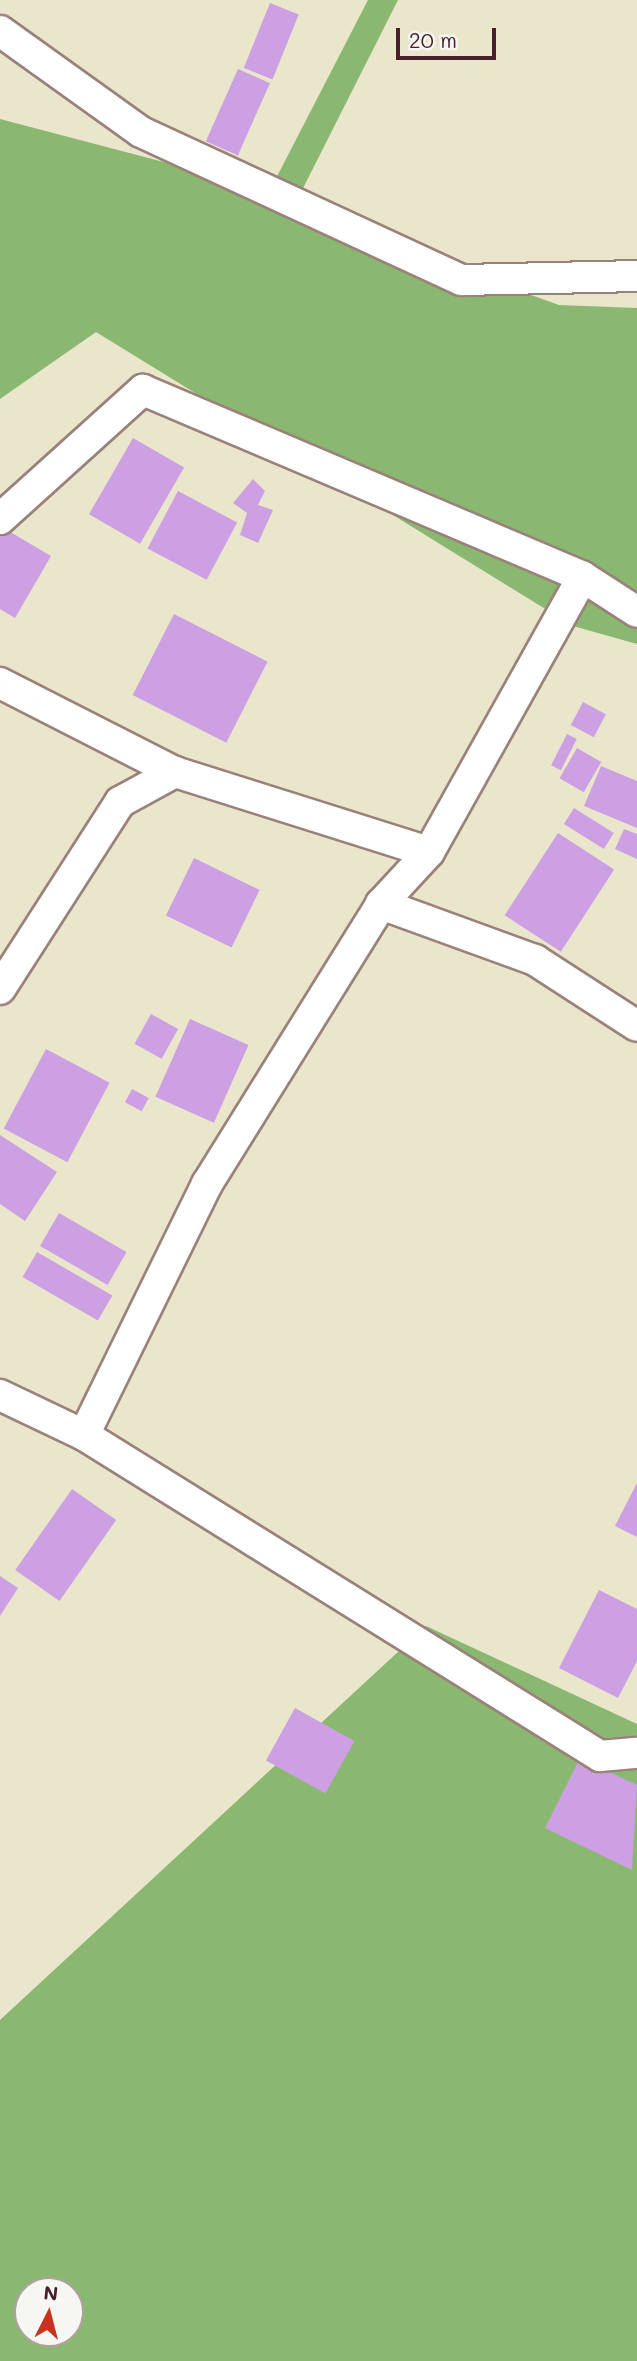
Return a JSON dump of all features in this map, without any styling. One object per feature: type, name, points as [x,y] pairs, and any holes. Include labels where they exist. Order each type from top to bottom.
[{"type":"street","points":[[0,31],[141,132],[462,280],[637,276]]},
{"type":"street","points":[[0,519],[143,390],[583,577],[637,612]]},
{"type":"street","points":[[84,1435],[207,1184],[381,904],[429,852],[583,577]]},
{"type":"street","points":[[0,683],[175,772],[429,852]]},
{"type":"street","points":[[0,989],[120,802],[175,772]]},
{"type":"street","points":[[381,904],[535,960],[637,1026]]},
{"type":"street","points":[[0,1395],[84,1435],[600,1756],[637,1753]]},
{"type":"green space","points":[[368,0],[398,0],[292,210],[559,305],[637,308],[637,644],[573,626],[96,332],[0,399],[0,119],[270,190]]},
{"type":"green space","points":[[426,1626],[637,1724],[637,2361],[0,2361],[0,2020]]},
{"type":"building","points":[[270,3],[299,15],[273,80],[244,68]]},
{"type":"building","points":[[238,69],[270,83],[238,155],[206,141]]},
{"type":"building","points":[[133,438],[184,468],[140,544],[89,514]]},
{"type":"building","points":[[253,479],[265,491],[258,505],[273,510],[258,543],[240,535],[247,513],[233,503]]},
{"type":"building","points":[[178,491],[237,522],[207,580],[147,548]]},
{"type":"building","points":[[0,526],[51,556],[15,618],[0,609]]},
{"type":"building","points":[[174,614],[268,662],[226,743],[133,695]]},
{"type":"building","points":[[583,702],[606,714],[594,737],[571,725]]},
{"type":"building","points":[[567,734],[577,739],[561,770],[551,765]]},
{"type":"building","points":[[577,748],[601,762],[584,792],[560,778]]},
{"type":"building","points":[[601,766],[637,781],[637,828],[584,806]]},
{"type":"building","points":[[574,808],[614,833],[604,849],[564,824]]},
{"type":"building","points":[[624,829],[637,834],[637,859],[615,849]]},
{"type":"building","points":[[558,833],[614,869],[561,952],[505,915]]},
{"type":"building","points":[[194,858],[260,890],[232,948],[166,916]]},
{"type":"building","points":[[151,1014],[178,1029],[162,1059],[135,1044]]},
{"type":"building","points":[[190,1019],[248,1045],[214,1123],[155,1097]]},
{"type":"building","points":[[46,1049],[110,1083],[67,1162],[4,1128]]},
{"type":"building","points":[[132,1089],[149,1098],[142,1111],[125,1102]]},
{"type":"building","points":[[0,1135],[57,1172],[25,1221],[0,1204]]},
{"type":"building","points":[[59,1213],[127,1252],[108,1285],[40,1246]]},
{"type":"building","points":[[37,1252],[112,1296],[98,1321],[22,1277]]},
{"type":"building","points":[[637,1483],[637,1537],[615,1526]]},
{"type":"building","points":[[72,1489],[116,1520],[59,1601],[15,1570]]},
{"type":"building","points":[[0,1576],[18,1588],[0,1616]]},
{"type":"building","points":[[599,1590],[637,1609],[637,1661],[618,1698],[559,1668]]},
{"type":"building","points":[[295,1708],[354,1741],[325,1793],[266,1760]]},
{"type":"building","points":[[580,1758],[637,1785],[632,1870],[545,1828]]}]
